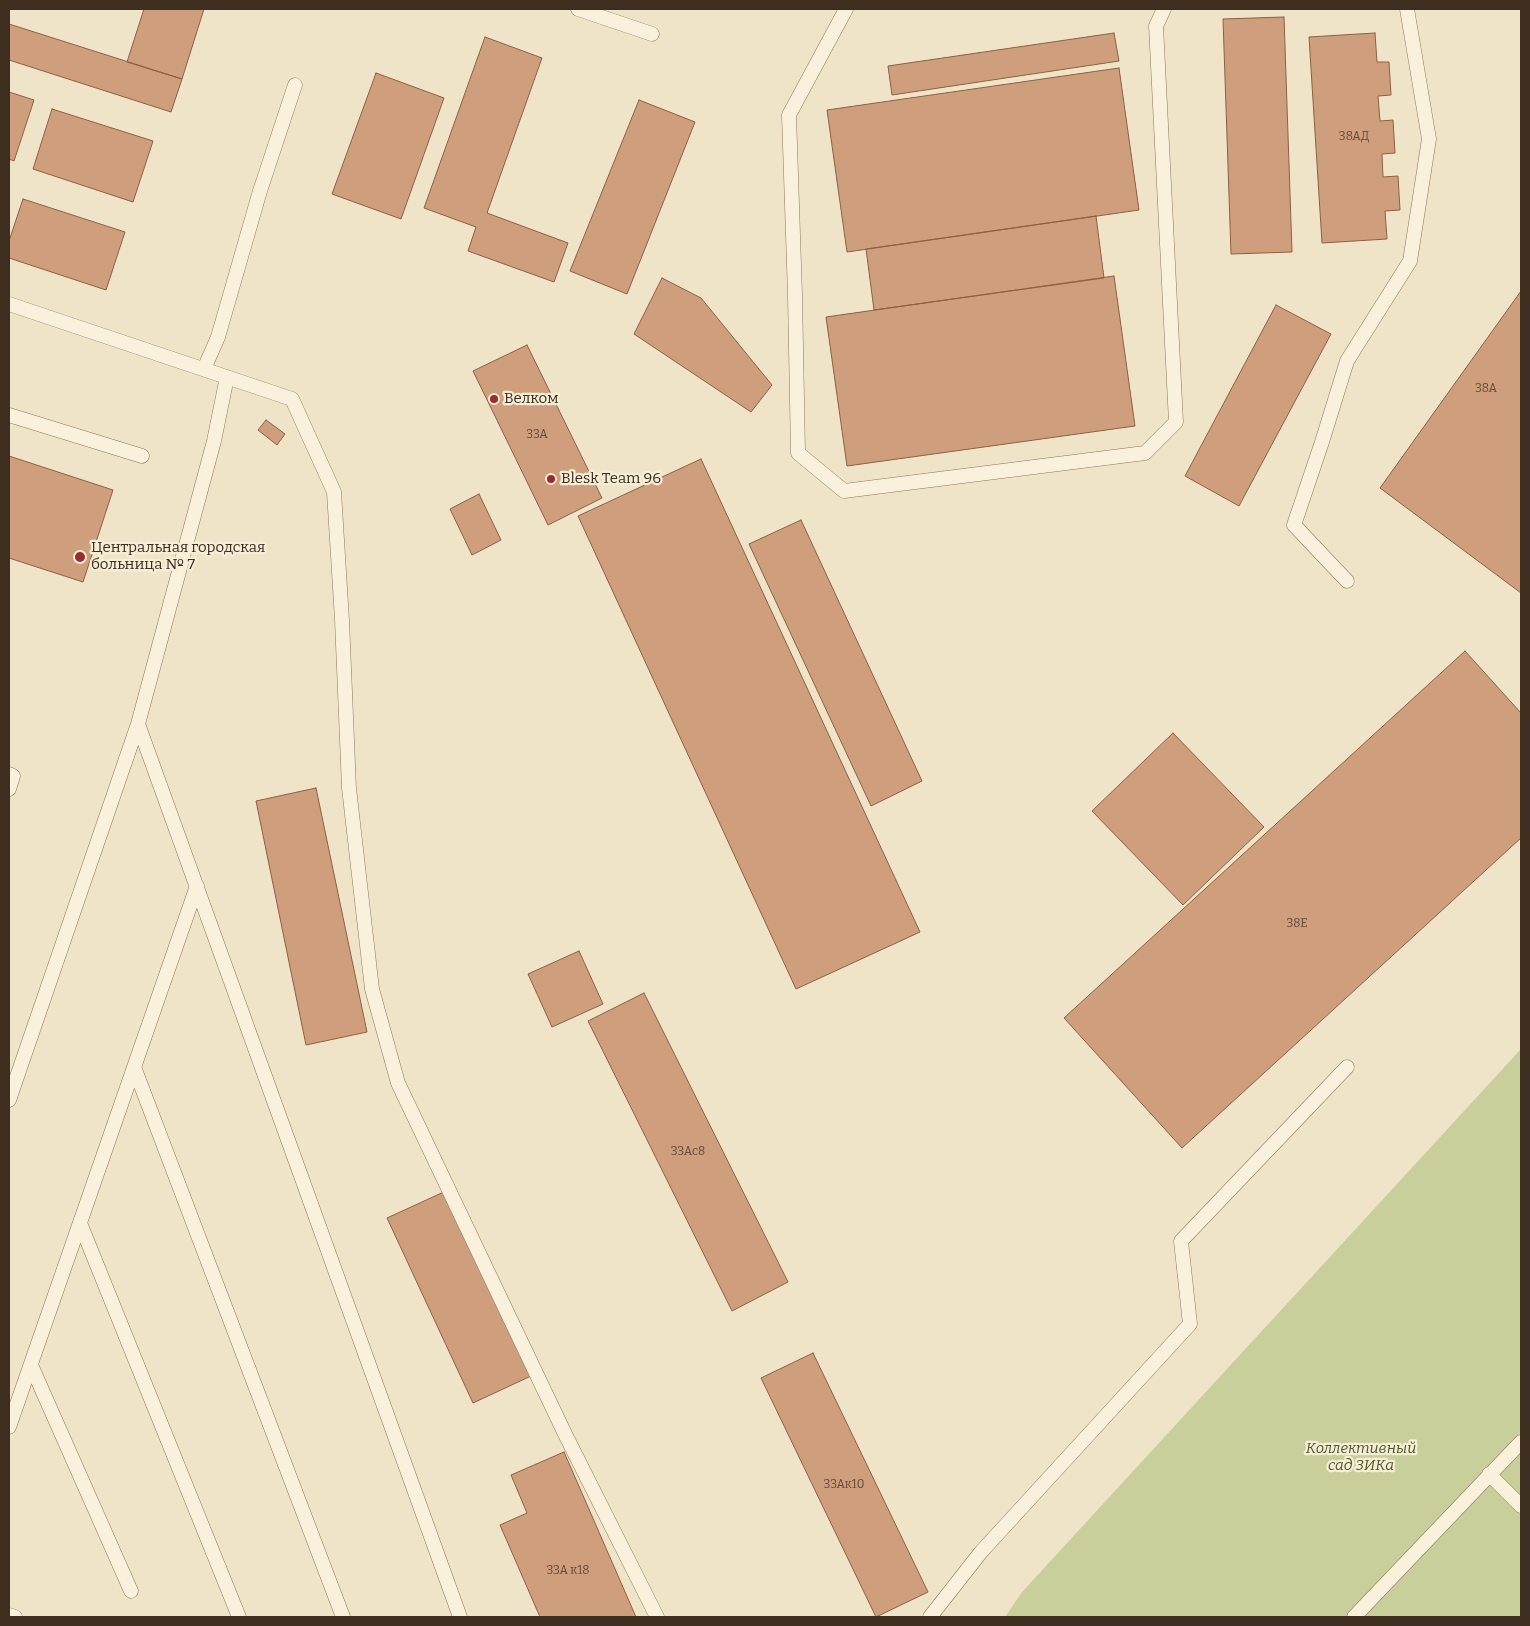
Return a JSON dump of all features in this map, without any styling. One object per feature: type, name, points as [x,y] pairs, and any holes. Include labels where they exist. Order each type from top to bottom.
[{"type":"lane","points":[[578,9],[652,34]]},
{"type":"lane","points":[[846,9],[788,115],[796,295],[798,453],[844,491],[1144,453],[1176,422],[1156,26],[1164,9]]},
{"type":"lane","points":[[1347,581],[1294,525],[1348,361],[1410,261],[1429,139],[1407,9]]},
{"type":"lane","points":[[204,369],[218,337],[260,191],[295,85]]},
{"type":"lane","points":[[9,304],[292,399],[334,492],[342,620],[349,788],[372,989],[398,1083],[564,1434],[657,1617]]},
{"type":"lane","points":[[9,1100],[138,724],[214,442],[227,377]]},
{"type":"lane","points":[[9,415],[142,456]]},
{"type":"lane","points":[[138,724],[460,1617]]},
{"type":"lane","points":[[9,774],[13,776],[9,789]]},
{"type":"lane","points":[[9,1427],[197,886]]},
{"type":"lane","points":[[134,1067],[343,1617]]},
{"type":"lane","points":[[930,1617],[981,1552],[1190,1324],[1182,1241],[1347,1067]]},
{"type":"lane","points":[[80,1222],[239,1617]]},
{"type":"lane","points":[[30,1364],[132,1591]]},
{"type":"lane","points":[[1354,1617],[1488,1474],[1521,1442]]},
{"type":"lane","points":[[1488,1474],[1521,1506]]},
{"type":"lane","points":[[9,1614],[15,1617]]},
{"type":"green space","name":"Коллективный сад ЗИКа","points":[[1521,1049],[1521,1617],[1005,1617],[1022,1592]]},
{"type":"building","points":[[144,9],[204,9],[182,79],[127,62]]},
{"type":"building","points":[[1284,17],[1292,252],[1231,254],[1223,19]]},
{"type":"building","points":[[9,24],[182,79],[171,112],[9,60]]},
{"type":"building","points":[[1114,33],[1119,61],[892,95],[888,66]]},
{"type":"building","points":[[1375,33],[1377,62],[1389,62],[1391,95],[1378,96],[1380,121],[1393,120],[1395,153],[1382,154],[1383,177],[1398,176],[1400,210],[1385,211],[1387,239],[1322,243],[1309,37]]},
{"type":"building","points":[[485,37],[542,58],[487,213],[568,243],[554,282],[468,251],[476,227],[424,208]]},
{"type":"building","points":[[1119,68],[1139,210],[847,252],[827,110]]},
{"type":"building","points":[[376,73],[444,98],[401,219],[332,194]]},
{"type":"building","points":[[9,92],[34,100],[14,161],[9,159]]},
{"type":"building","points":[[639,100],[695,122],[627,294],[570,271]]},
{"type":"building","points":[[52,109],[153,141],[133,202],[33,169]]},
{"type":"building","points":[[23,199],[125,232],[106,290],[9,258],[9,241]]},
{"type":"building","points":[[1096,216],[1104,278],[874,310],[866,249]]},
{"type":"building","points":[[1114,276],[1135,426],[847,466],[826,317]]},
{"type":"building","points":[[662,278],[701,298],[772,385],[751,412],[634,334]]},
{"type":"building","points":[[1521,291],[1521,593],[1380,488]]},
{"type":"building","points":[[1276,305],[1331,334],[1239,506],[1185,476]]},
{"type":"building","points":[[527,345],[602,498],[548,525],[473,371]]},
{"type":"building","points":[[266,420],[285,434],[277,445],[258,430]]},
{"type":"building","points":[[9,456],[113,490],[83,582],[9,558]]},
{"type":"building","points":[[701,459],[920,932],[796,989],[578,516]]},
{"type":"building","points":[[479,494],[501,540],[472,555],[450,509]]},
{"type":"building","points":[[801,520],[922,781],[871,806],[749,544]]},
{"type":"building","points":[[1465,651],[1521,713],[1521,838],[1182,1148],[1064,1018]]},
{"type":"building","points":[[1173,733],[1264,827],[1183,905],[1092,811]]},
{"type":"building","points":[[316,788],[367,1032],[306,1045],[256,801]]},
{"type":"building","points":[[579,951],[603,1004],[552,1027],[528,974]]},
{"type":"building","points":[[644,993],[788,1282],[732,1311],[588,1021]]},
{"type":"building","points":[[446,1191],[531,1376],[473,1403],[387,1218]]},
{"type":"building","points":[[813,1353],[928,1592],[876,1617],[761,1378]]},
{"type":"building","points":[[564,1452],[636,1617],[540,1617],[500,1525],[527,1513],[511,1475]]},
{"type":"place","name":"Велком","points":[[494,399]]},
{"type":"place","name":"Blesk Team 96","points":[[551,479]]},
{"type":"place","name":"Центральная городская больница № 7","points":[[80,557]]}]
